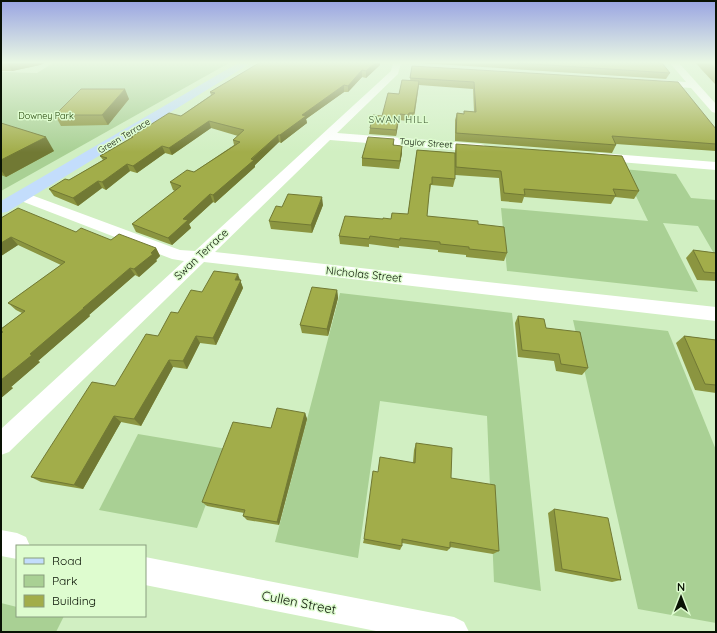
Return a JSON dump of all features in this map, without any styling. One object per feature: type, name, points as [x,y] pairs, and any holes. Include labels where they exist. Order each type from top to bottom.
[{"type":"street","name":"Green Terrace","points":[[1,208],[196,93]]},
{"type":"street","name":"Swan Terrace","points":[[1,444],[198,256],[373,93]]},
{"type":"street","points":[[701,93],[716,110]]},
{"type":"street","name":"Taylor Street","points":[[327,136],[494,149]]},
{"type":"street","points":[[589,156],[716,166]]},
{"type":"street","name":"Nicholas Street","points":[[21,196],[178,255],[716,314]]},
{"type":"street","points":[[1,543],[16,546]]},
{"type":"street","name":"Cullen Street","points":[[146,571],[454,632]]},
{"type":"green space","name":"Downey Park","points":[[1,93],[176,93],[1,191]]},
{"type":"green space","points":[[623,169],[676,174],[691,198],[716,200],[716,257],[698,226],[663,223],[698,292],[507,271],[501,208],[648,221]]},
{"type":"green space","points":[[340,293],[512,313],[541,591],[494,582],[487,416],[380,401],[358,558],[275,542]]},
{"type":"green space","points":[[573,320],[668,331],[716,450],[716,623],[638,609]]},
{"type":"green space","points":[[138,434],[227,449],[197,528],[99,510]]},
{"type":"green space","points":[[1,603],[16,607],[16,617],[64,617],[56,632],[1,632]]},
{"type":"building","points":[[77,93],[122,93],[102,115],[55,115]]},
{"type":"building","points":[[213,93],[333,93],[302,115],[306,116],[278,135],[251,159],[254,160],[213,195],[210,194],[183,219],[188,220],[168,238],[132,224],[181,186],[170,182],[187,170],[194,172],[240,142],[233,140],[244,130],[209,121],[169,148],[162,146],[133,166],[127,164],[102,182],[98,181],[73,198],[49,189],[65,179],[69,180],[107,158],[100,156],[133,137],[131,137],[169,113],[181,116],[215,93]]},
{"type":"building","points":[[388,93],[399,94],[399,93],[417,93],[414,113],[409,113],[408,115],[400,114],[396,130],[370,128],[373,115],[382,116]]},
{"type":"building","points":[[475,93],[687,93],[716,129],[716,144],[612,136],[616,145],[456,133],[457,113],[464,114],[464,111],[476,112]]},
{"type":"building","points":[[1,123],[46,137],[1,160]]},
{"type":"building","points":[[368,137],[394,139],[393,145],[402,146],[400,161],[362,158]]},
{"type":"building","points":[[456,144],[622,156],[639,191],[613,189],[616,196],[524,189],[525,195],[504,193],[501,171],[456,167]]},
{"type":"building","points":[[417,150],[455,153],[455,179],[432,177],[427,216],[478,221],[478,224],[504,227],[507,253],[469,249],[469,247],[440,244],[440,242],[400,238],[400,240],[370,236],[369,239],[339,236],[345,216],[391,219],[392,213],[408,214]]},
{"type":"building","points":[[288,194],[322,197],[311,225],[269,221],[276,206],[282,207]]},
{"type":"building","points":[[18,208],[76,232],[81,228],[111,240],[119,234],[156,248],[151,253],[153,254],[134,269],[130,268],[30,354],[32,355],[1,380],[1,333],[3,332],[1,329],[25,311],[8,303],[65,262],[11,237],[1,243],[1,218]]},
{"type":"building","points":[[693,250],[716,253],[716,273],[704,272]]},
{"type":"building","points":[[214,271],[238,274],[235,280],[241,280],[213,338],[196,336],[183,361],[169,360],[134,419],[114,416],[74,485],[31,477],[92,382],[115,386],[146,334],[158,336],[171,312],[178,313],[191,290],[202,292]]},
{"type":"building","points":[[312,287],[337,290],[327,329],[300,325]]},
{"type":"building","points":[[518,316],[544,319],[546,328],[580,332],[588,368],[561,364],[559,354],[522,350]]},
{"type":"building","points":[[684,336],[716,340],[716,385],[705,384]]},
{"type":"building","points":[[277,408],[305,413],[277,522],[243,516],[245,510],[202,502],[233,422],[271,428]]},
{"type":"building","points":[[416,443],[452,448],[451,478],[495,485],[499,551],[450,542],[450,548],[402,539],[402,546],[364,539],[373,471],[378,472],[380,457],[415,463]]},
{"type":"building","points":[[554,509],[608,518],[621,580],[562,569]]},
{"type":"district","name":"SWAN HILL","points":[[399,119]]}]
